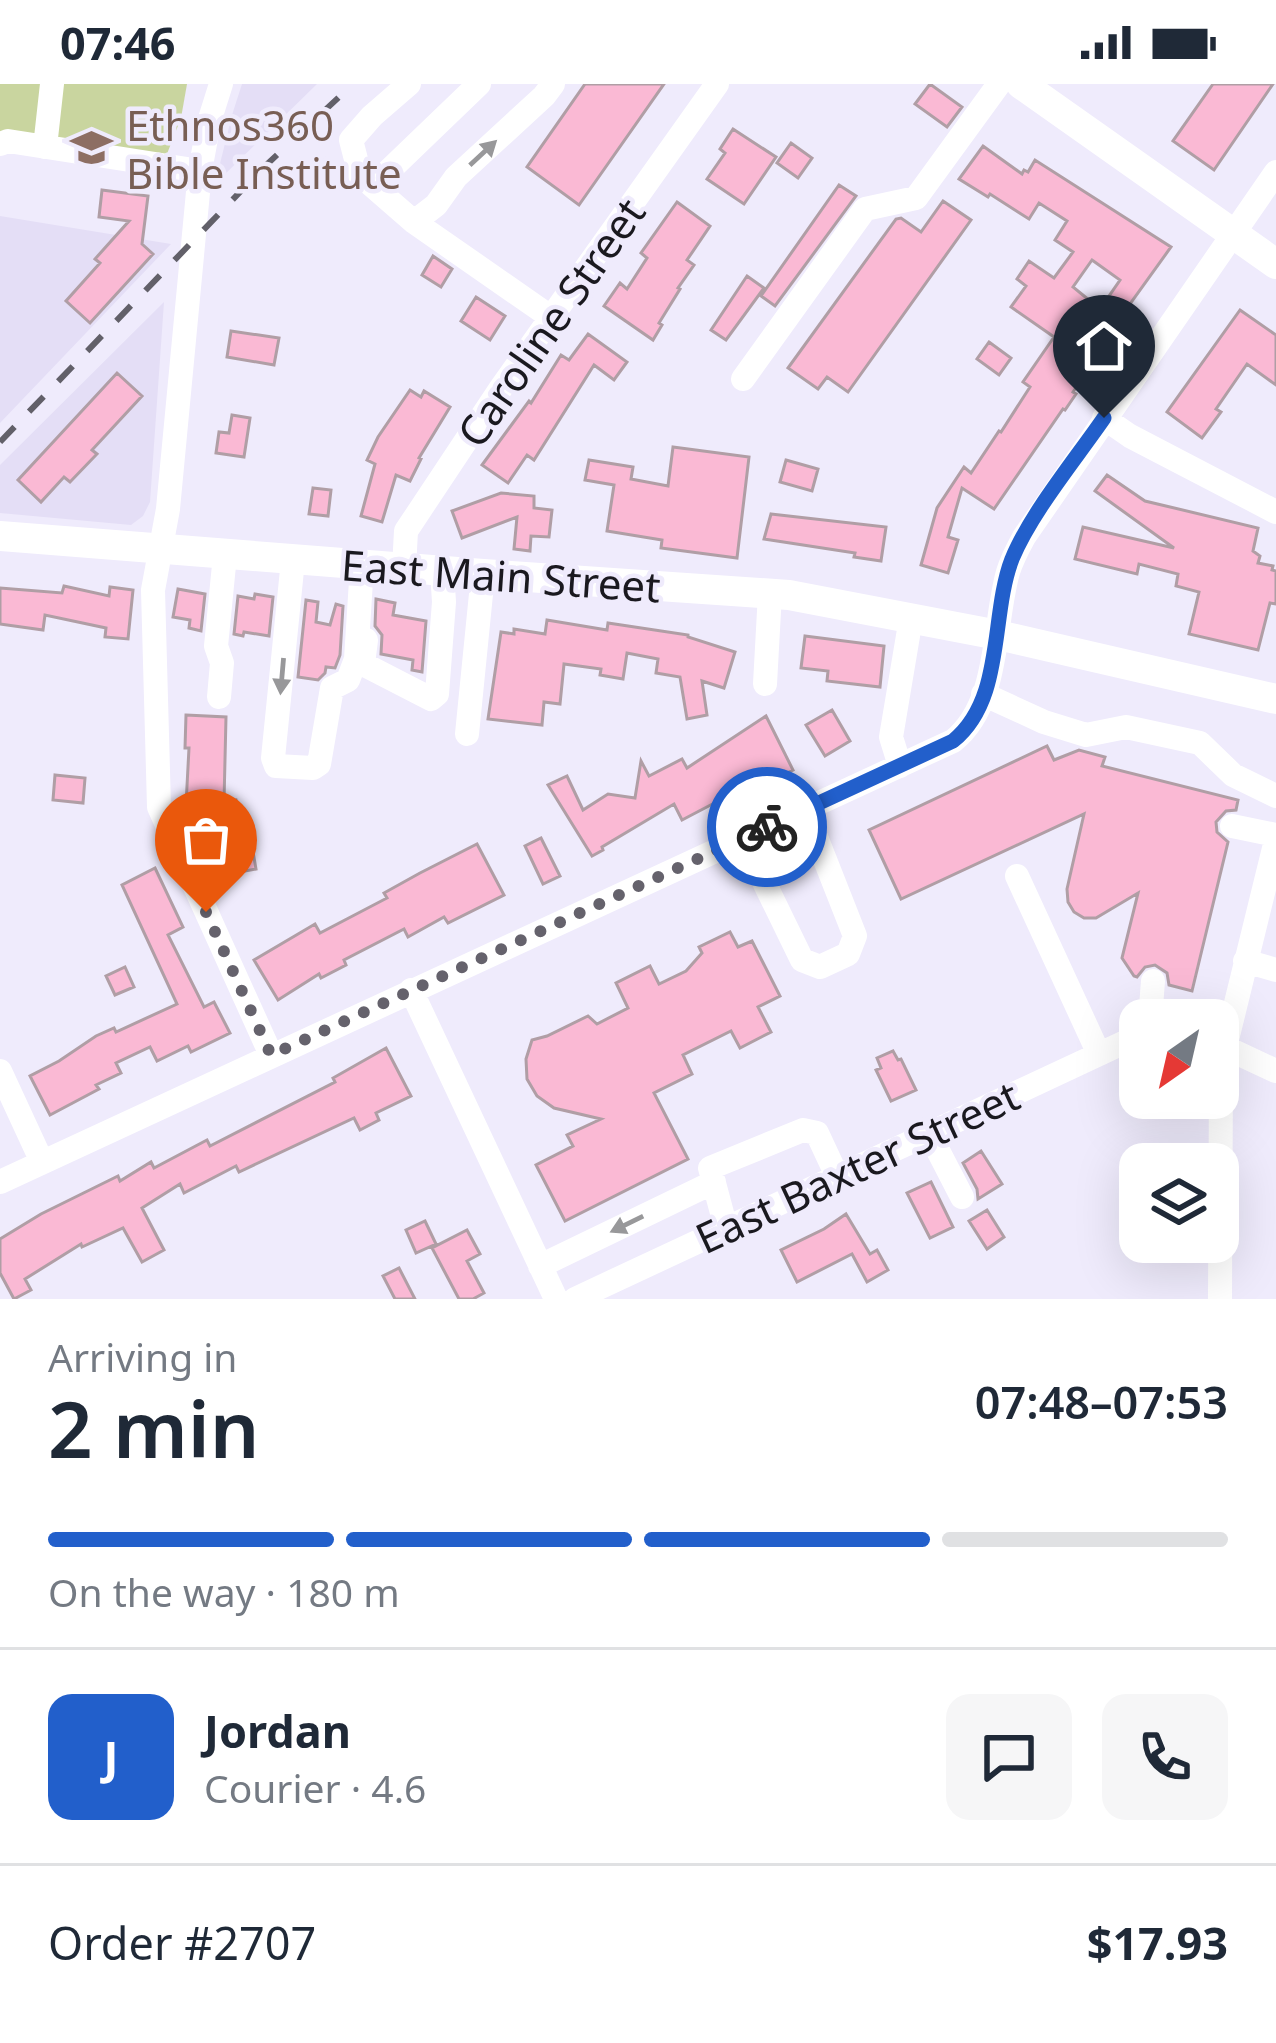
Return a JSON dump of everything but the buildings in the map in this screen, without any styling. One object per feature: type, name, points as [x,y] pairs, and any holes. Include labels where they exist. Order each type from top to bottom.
[{"type":"main road","points":[[1021,84],[1276,264]]},
{"type":"main road","name":"East Main Street","points":[[0,536],[770,593],[998,635],[1276,699]]},
{"type":"street","points":[[45,147],[52,84]]},
{"type":"street","points":[[221,84],[200,171],[169,509],[153,590],[159,807],[271,1055]]},
{"type":"street","points":[[409,84],[351,140],[360,175],[414,222],[552,318]]},
{"type":"street","points":[[374,186],[479,84]]},
{"type":"street","points":[[414,222],[553,84]]},
{"type":"street","name":"Caroline Street","points":[[380,566],[717,84]]},
{"type":"street","points":[[743,380],[865,209],[916,198],[999,84]]},
{"type":"street","points":[[0,144],[8,141],[200,171]]},
{"type":"street","points":[[0,1182],[900,766],[966,731],[983,694],[1014,555],[1276,172]]},
{"type":"street","points":[[1104,418],[1276,512]]},
{"type":"street","points":[[219,697],[222,663],[216,646],[225,555]]},
{"type":"street","points":[[293,560],[273,758],[276,766],[313,768],[319,764],[332,688],[348,680],[380,566]]},
{"type":"street","points":[[380,566],[363,664],[431,699],[437,694],[442,571]]},
{"type":"street","points":[[467,734],[483,574]]},
{"type":"street","points":[[765,684],[770,593]]},
{"type":"street","points":[[900,766],[891,737],[910,618]]},
{"type":"street","points":[[983,694],[1086,735],[1126,727],[1200,743],[1233,775],[1276,796]]},
{"type":"street","points":[[748,836],[764,882],[802,960],[820,967],[848,954],[855,936],[806,809]]},
{"type":"street","points":[[1232,826],[1276,837],[1234,999]]},
{"type":"street","points":[[1017,876],[1098,1052]]},
{"type":"street","points":[[1245,961],[1276,970]]},
{"type":"street","points":[[1152,999],[1153,981]]},
{"type":"street","points":[[411,990],[556,1299]]},
{"type":"street","name":"East Baxter Street","points":[[575,1299],[1119,1044]]},
{"type":"street","points":[[1239,1053],[1276,1070]]},
{"type":"street","points":[[0,1071],[42,1162]]},
{"type":"street","points":[[1220,1298],[1221,1119]]},
{"type":"street","points":[[726,1228],[710,1168],[803,1130],[817,1133],[837,1175]]},
{"type":"street","points":[[928,1132],[962,1197]]},
{"type":"street","points":[[540,1266],[714,1182]]},
{"type":"shaded area","points":[[242,84],[317,84],[215,184],[232,115]]},
{"type":"shaded area","points":[[0,216],[171,244],[0,423]]},
{"type":"shaded area","points":[[164,302],[150,502],[143,516],[131,525],[0,513],[0,465]]},
{"type":"green space","name":"Ethnos360 Bible Institute","points":[[0,84],[187,84],[181,118],[165,159],[0,136]]},
{"type":"railway","points":[[0,442],[263,168],[353,84]]},
{"type":"way so far","points":[[206,912],[271,1055],[767,827]]},
{"type":"place","name":"Ethnos360 Bible Institute","points":[[92,148]]},
{"type":"route","points":[[767,827],[966,731],[983,694],[1014,555],[1104,418]]}]
